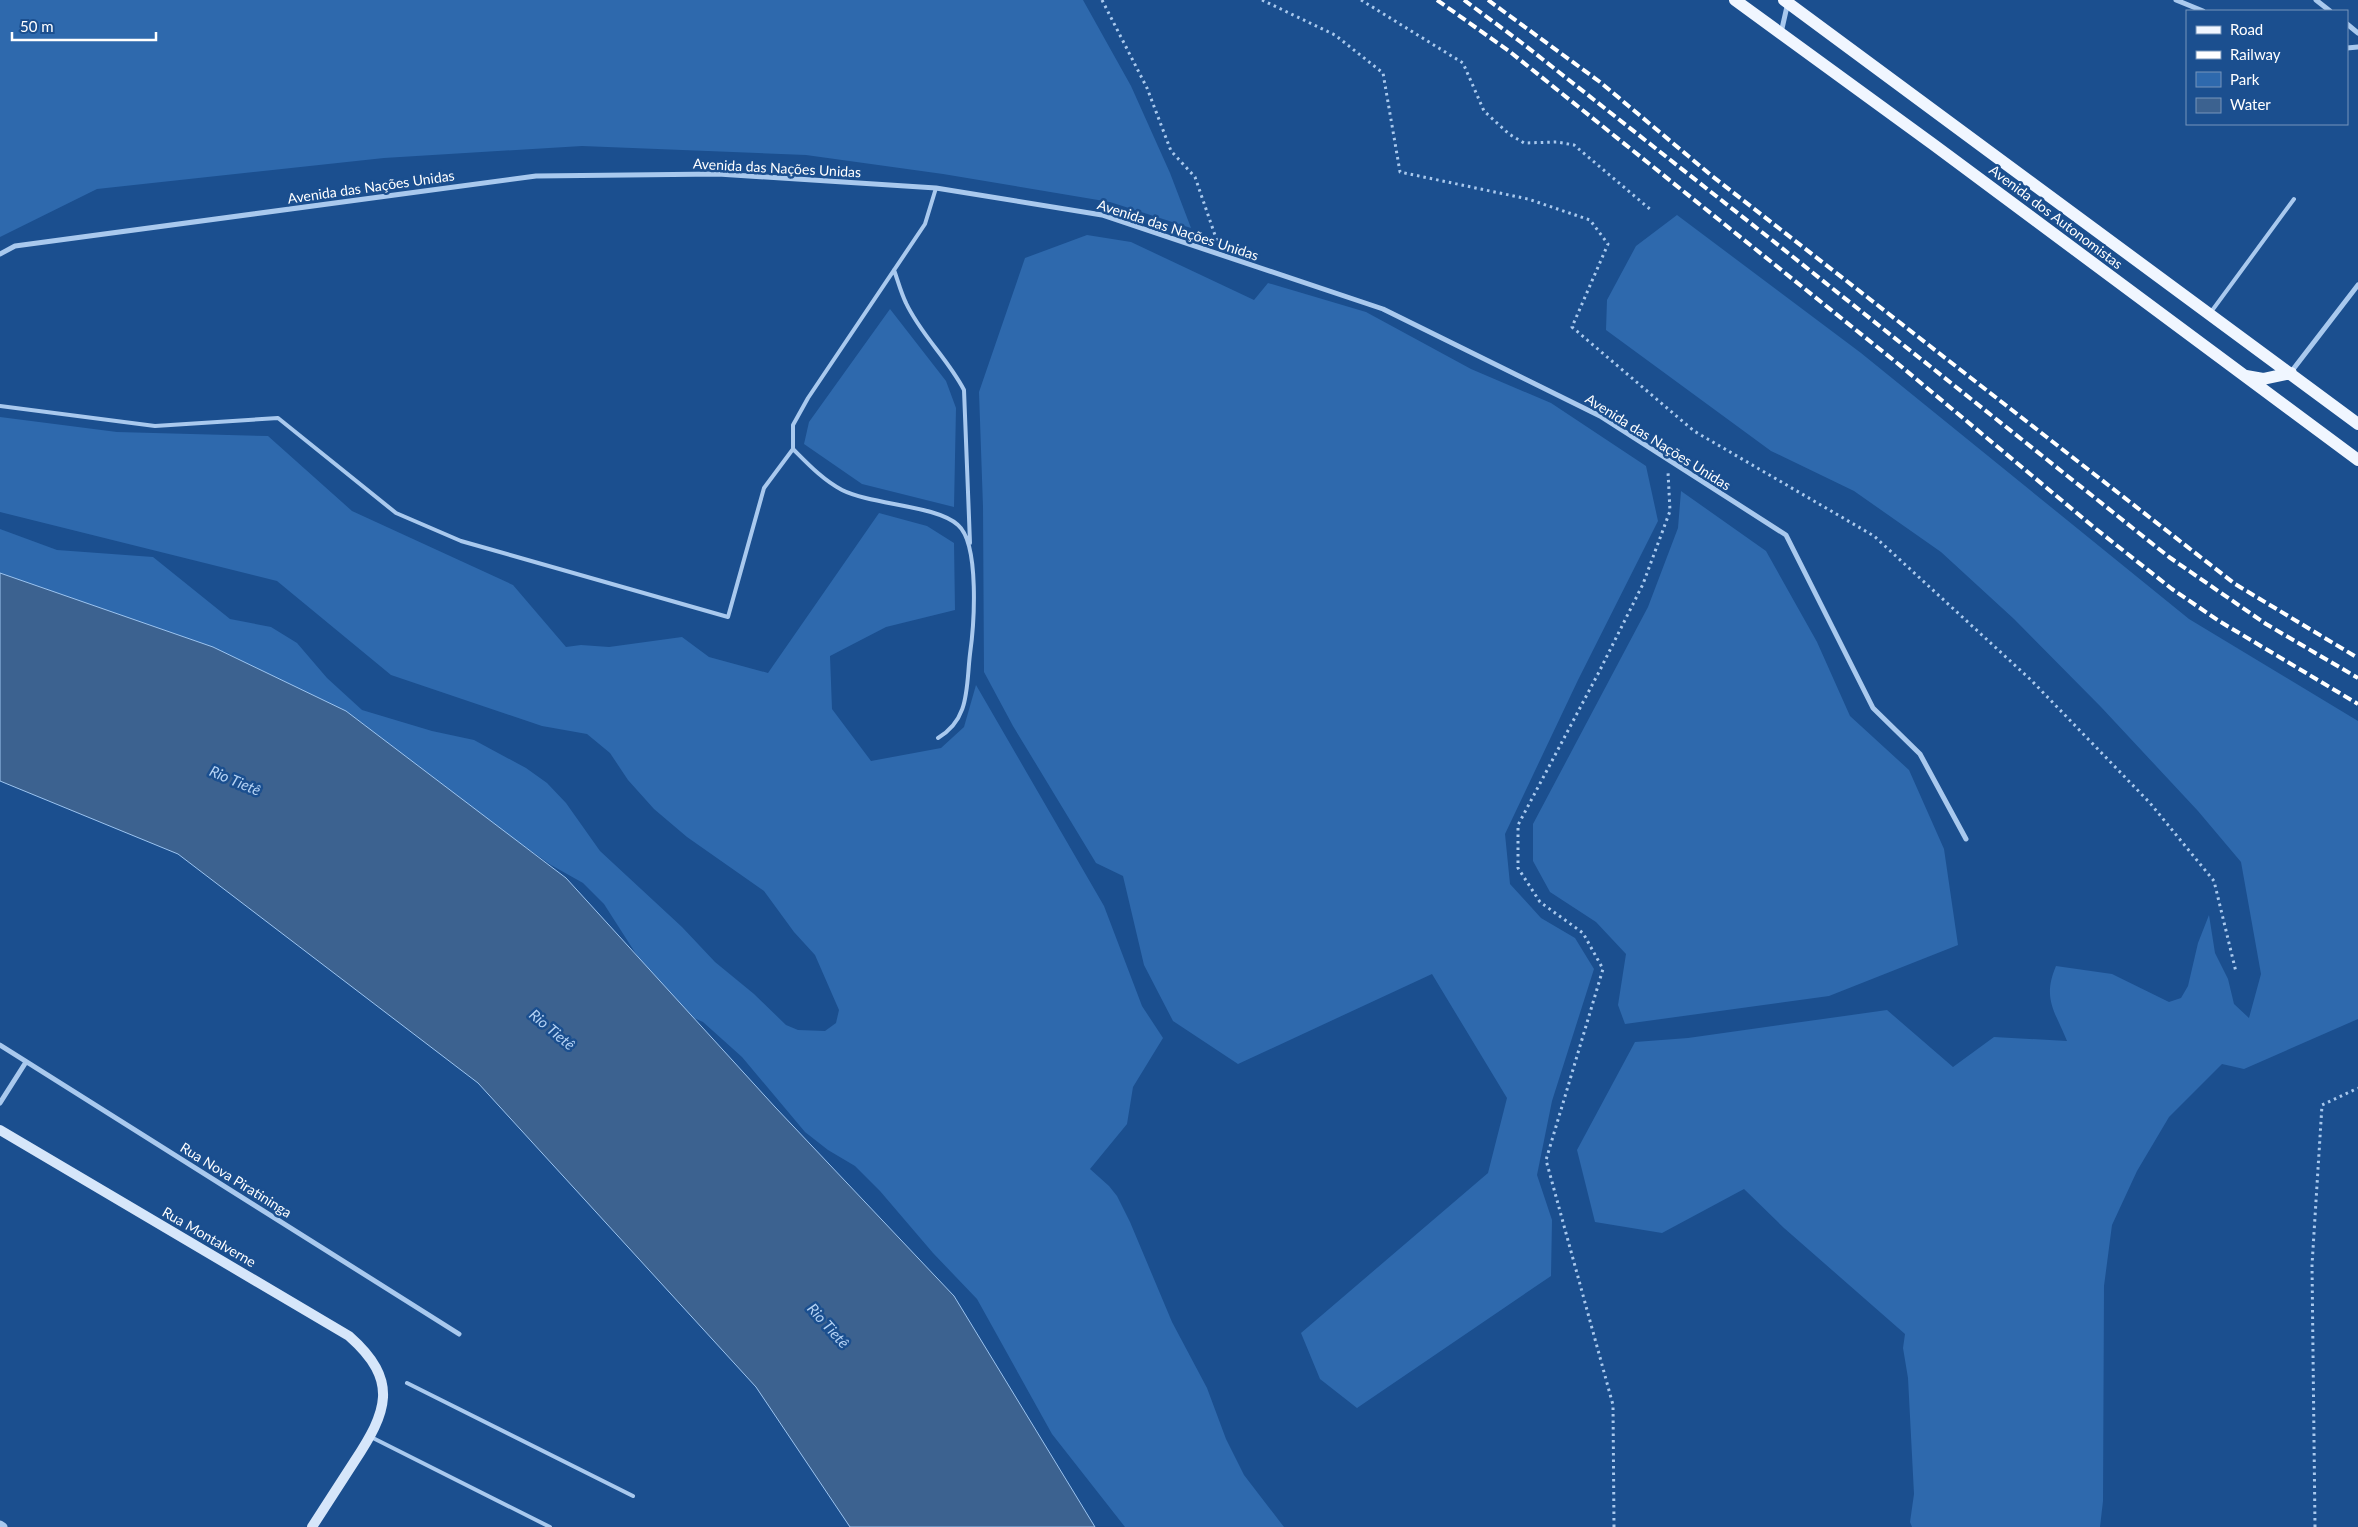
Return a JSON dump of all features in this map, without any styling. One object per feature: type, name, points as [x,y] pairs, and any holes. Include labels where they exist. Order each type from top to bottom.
[{"type":"main road","name":"Avenida dos Autonomistas","points":[[1735,0],[2358,460]]},
{"type":"main road","name":"Avenida dos Autonomistas","points":[[1787,1],[2291,372],[2358,424]]},
{"type":"main road","points":[[2244,376],[2263,379],[2291,372]]},
{"type":"main road","name":"Rua Montalverne","points":[[0,1130],[349,1336],[367,1352],[376,1367],[382,1388],[382,1405],[377,1425],[370,1437]]},
{"type":"main road","points":[[312,1527],[370,1437]]},
{"type":"street","points":[[2176,0],[2201,10]]},
{"type":"street","points":[[2316,0],[2329,10]]},
{"type":"street","points":[[1781,34],[1787,1]]},
{"type":"street","points":[[2348,25],[2358,33]]},
{"type":"street","name":"Avenida das Nações Unidas","points":[[0,254],[15,246],[536,176],[718,174],[936,188],[1102,215],[1382,309],[1600,416],[1786,535],[1873,708],[1920,754],[1966,838]]},
{"type":"street","points":[[2291,372],[2358,285]]},
{"type":"street","name":"Rua Nova Piratininga","points":[[0,1045],[459,1334]]},
{"type":"street","points":[[0,1103],[26,1062]]},
{"type":"lane","points":[[0,406],[156,426],[278,418],[396,513],[461,541],[728,617],[764,488],[793,449],[793,425],[925,224],[936,188]]},
{"type":"lane","points":[[2210,313],[2294,199]]},
{"type":"lane","points":[[894,270],[905,303],[930,342],[953,370],[964,390],[973,632],[960,718],[952,729],[938,738]]},
{"type":"lane","points":[[793,449],[815,471],[843,490],[943,516],[959,525],[970,544]]},
{"type":"lane","points":[[407,1383],[633,1496]]},
{"type":"lane","points":[[370,1437],[550,1527]]},
{"type":"path","points":[[1102,0],[1147,88],[1171,151],[1195,177],[1222,255]]},
{"type":"path","points":[[1262,0],[1335,35],[1383,72],[1400,172],[1528,199],[1590,220],[1608,244],[1572,327],[1694,431],[1874,536],[2031,680],[2150,804],[2214,881],[2236,972]]},
{"type":"path","points":[[1361,0],[1463,63],[1484,111],[1509,134],[1524,143],[1557,142],[1574,145],[1651,210]]},
{"type":"path","points":[[1614,1527],[1613,1405],[1546,1160],[1604,969],[1583,933],[1540,902],[1518,868],[1518,825],[1643,584],[1670,511],[1667,460]]},
{"type":"path","points":[[2315,1527],[2312,1265],[2322,1105],[2358,1088]]},
{"type":"green space","points":[[0,0],[1083,0],[1131,86],[1170,173],[1191,228],[1110,202],[943,174],[806,155],[582,146],[384,158],[97,189],[0,237]]},
{"type":"green space","points":[[1677,215],[1861,353],[2189,619],[2358,721],[2358,1019],[2244,1069],[2222,1064],[2169,1117],[2137,1171],[2112,1225],[2104,1286],[2103,1501],[2100,1527],[1912,1527],[1910,1522],[1914,1494],[1908,1378],[1903,1348],[1905,1334],[1784,1228],[1744,1189],[1662,1233],[1595,1222],[1577,1150],[1635,1042],[1688,1038],[1887,1010],[1953,1067],[1994,1037],[2067,1041],[2050,996],[2052,977],[2056,966],[2112,974],[2169,1002],[2181,998],[2188,986],[2198,943],[2209,915],[2215,953],[2228,979],[2234,1004],[2249,1018],[2261,974],[2241,862],[2198,811],[2101,707],[2014,619],[1941,552],[1854,491],[1771,451],[1606,330],[1607,300],[1636,246]]},
{"type":"green space","points":[[1087,235],[1131,242],[1254,300],[1268,283],[1366,312],[1471,369],[1551,403],[1646,466],[1658,521],[1578,680],[1505,834],[1510,884],[1541,918],[1575,938],[1594,969],[1552,1101],[1537,1175],[1552,1220],[1551,1276],[1357,1408],[1320,1379],[1301,1333],[1488,1173],[1507,1098],[1432,974],[1238,1064],[1173,1021],[1144,965],[1123,876],[1096,863],[1013,726],[984,672],[983,507],[979,392],[1025,258]]},
{"type":"green space","points":[[890,309],[946,381],[956,408],[954,507],[862,484],[804,444],[809,422]]},
{"type":"green space","points":[[0,417],[117,432],[268,436],[352,511],[513,585],[566,647],[581,645],[609,647],[682,637],[709,657],[768,673],[879,513],[927,526],[954,543],[955,610],[886,627],[830,656],[832,709],[871,761],[941,748],[964,727],[976,685],[1104,906],[1142,1006],[1163,1038],[1133,1087],[1127,1124],[1090,1169],[1117,1196],[1130,1222],[1172,1322],[1207,1388],[1226,1439],[1244,1475],[1284,1527],[1125,1527],[1052,1434],[977,1299],[933,1253],[880,1191],[855,1166],[828,1150],[805,1132],[742,1057],[703,1022],[687,1015],[645,968],[604,904],[583,883],[551,865],[494,825],[0,580],[0,529],[57,550],[153,557],[230,619],[271,627],[297,643],[327,678],[362,710],[432,731],[474,740],[526,768],[547,783],[566,803],[600,851],[682,927],[715,962],[754,994],[786,1025],[798,1030],[825,1031],[836,1023],[839,1010],[815,955],[794,932],[764,891],[687,837],[654,809],[628,780],[610,753],[587,734],[542,726],[391,675],[277,581],[0,512]]},
{"type":"green space","points":[[1681,491],[1766,551],[1817,642],[1850,716],[1909,770],[1944,849],[1958,945],[1829,996],[1625,1024],[1618,1005],[1626,954],[1596,922],[1550,892],[1533,861],[1533,824],[1648,607],[1678,528]]},
{"type":"water","name":"Rio Tietê","points":[[0,573],[213,647],[346,711],[566,878],[775,1107],[954,1296],[1095,1527],[850,1527],[756,1387],[478,1083],[178,854],[0,781]]},
{"type":"railway","points":[[1437,0],[1509,51],[1897,363],[2096,529],[2172,589],[2219,621],[2358,704]]},
{"type":"railway","points":[[1464,0],[1522,43],[1763,233],[2169,557],[2266,624],[2358,678]]},
{"type":"railway","points":[[1488,0],[1600,82],[1712,176],[2235,584],[2358,658]]}]
